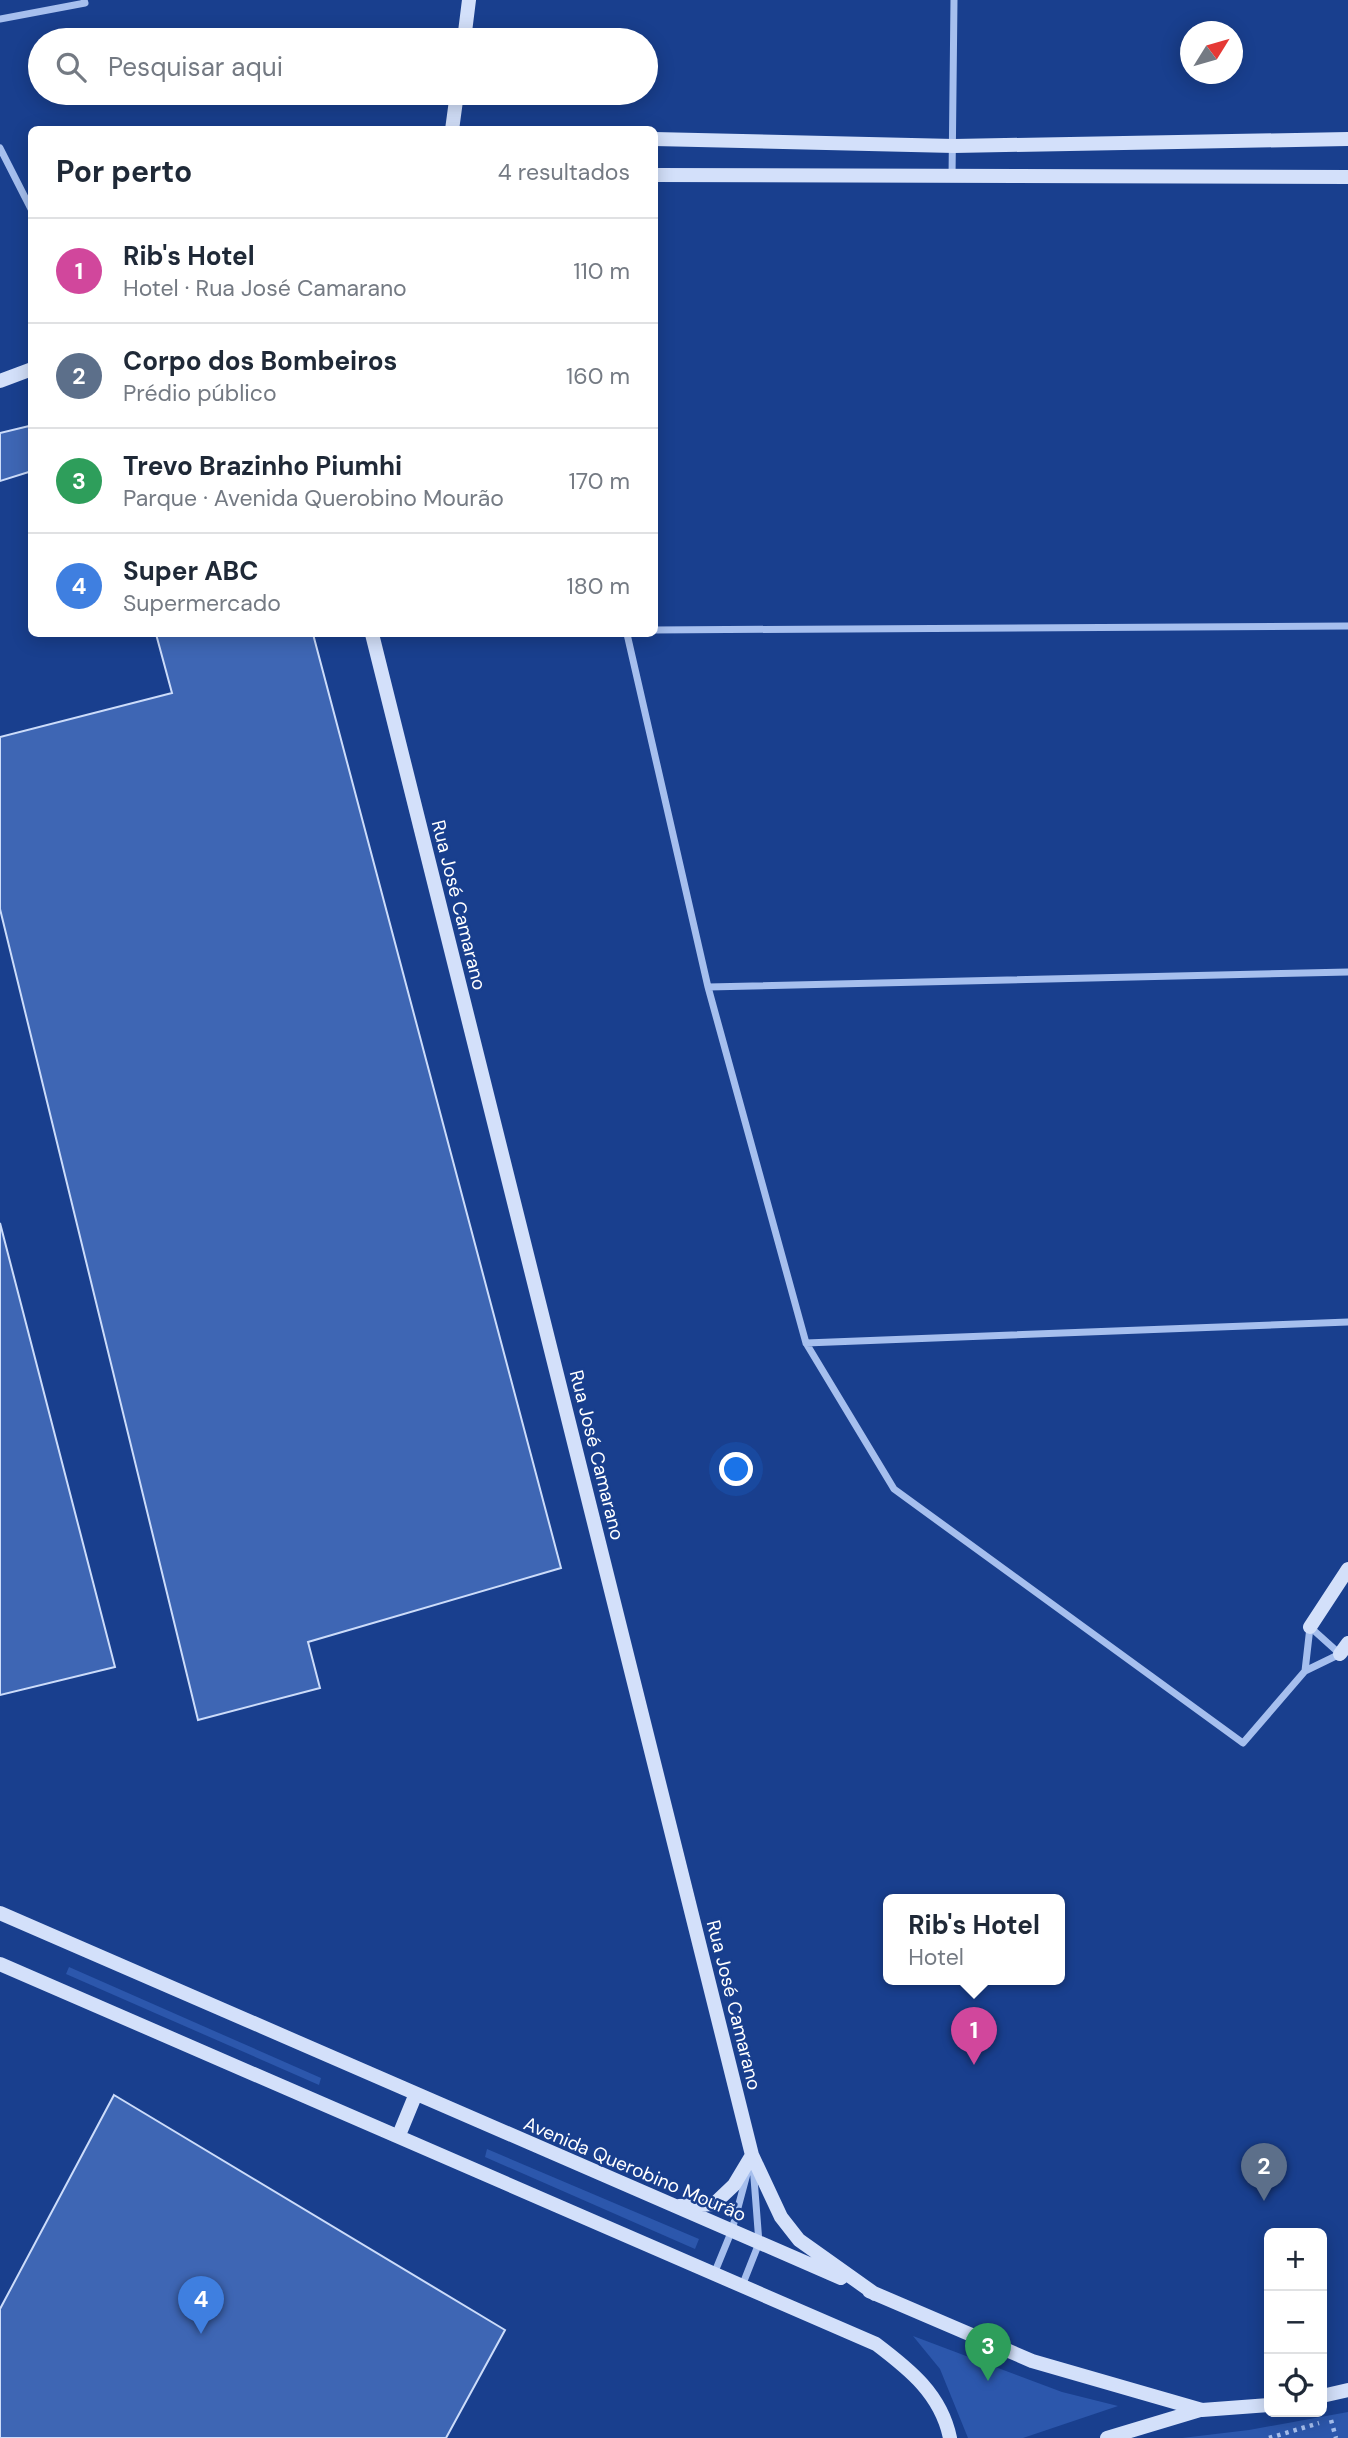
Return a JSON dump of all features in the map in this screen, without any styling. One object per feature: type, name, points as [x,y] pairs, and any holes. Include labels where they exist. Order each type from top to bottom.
[{"type":"street","points":[[466,28],[470,0]]},
{"type":"street","points":[[953,178],[954,0]]},
{"type":"street","points":[[0,19],[84,1]]},
{"type":"street","points":[[453,126],[455,105]]},
{"type":"street","points":[[658,139],[954,146],[1348,139]]},
{"type":"street","points":[[0,148],[28,203]]},
{"type":"street","points":[[658,175],[953,178],[1348,177]]},
{"type":"street","points":[[0,381],[28,370]]},
{"type":"street","points":[[658,630],[1348,626]]},
{"type":"street","name":"Rua José Camarano","points":[[373,637],[752,2155],[759,2243],[742,2287]]},
{"type":"street","points":[[629,637],[708,987],[806,1343],[894,1489],[1243,1743],[1305,1671],[1345,1650],[1310,1627]]},
{"type":"street","points":[[708,987],[1348,972]]},
{"type":"street","points":[[806,1343],[1348,1322]]},
{"type":"street","points":[[1305,1671],[1310,1627],[1348,1569]]},
{"type":"street","name":"Avenida Querobino Mourão","points":[[0,1913],[415,2096],[1032,2361],[1202,2410],[1264,2404]]},
{"type":"street","points":[[0,1964],[876,2344],[913,2372],[928,2388],[950,2438]]},
{"type":"street","points":[[399,2136],[415,2096]]},
{"type":"street","points":[[675,2206],[714,2204],[734,2185],[752,2155]]},
{"type":"street","points":[[714,2275],[732,2230],[752,2155]]},
{"type":"street","points":[[752,2155],[781,2217],[799,2240],[875,2294]]},
{"type":"street","points":[[1327,2395],[1348,2390]]},
{"type":"street","points":[[1107,2438],[1202,2410]]},
{"type":"path","points":[[1269,2438],[1332,2420],[1336,2438]]},
{"type":"shaded area","points":[[69,1967],[321,2078],[319,2085],[66,1974]]},
{"type":"shaded area","points":[[487,2149],[699,2239],[695,2249],[485,2157]]},
{"type":"shaded area","points":[[913,2336],[1062,2392],[1118,2406],[1023,2438],[968,2438],[940,2369]]},
{"type":"shaded area","points":[[1348,2412],[1348,2438],[1182,2438],[1249,2430]]},
{"type":"building","points":[[28,426],[28,472],[0,481],[0,433]]},
{"type":"building","points":[[157,637],[314,637],[561,1568],[308,1642],[320,1688],[198,1720],[0,909],[0,737],[172,693]]},
{"type":"building","points":[[0,1223],[115,1667],[0,1695]]},
{"type":"building","points":[[114,2095],[505,2330],[446,2438],[0,2438],[0,2309]]},
{"type":"place","name":"Rib's Hotel","points":[[974,2065]]},
{"type":"place","name":"Corpo dos Bombeiros","points":[[1264,2201]]},
{"type":"place","name":"Super ABC","points":[[201,2334]]},
{"type":"place","name":"Trevo Brazinho Piumhi","points":[[988,2381]]}]
